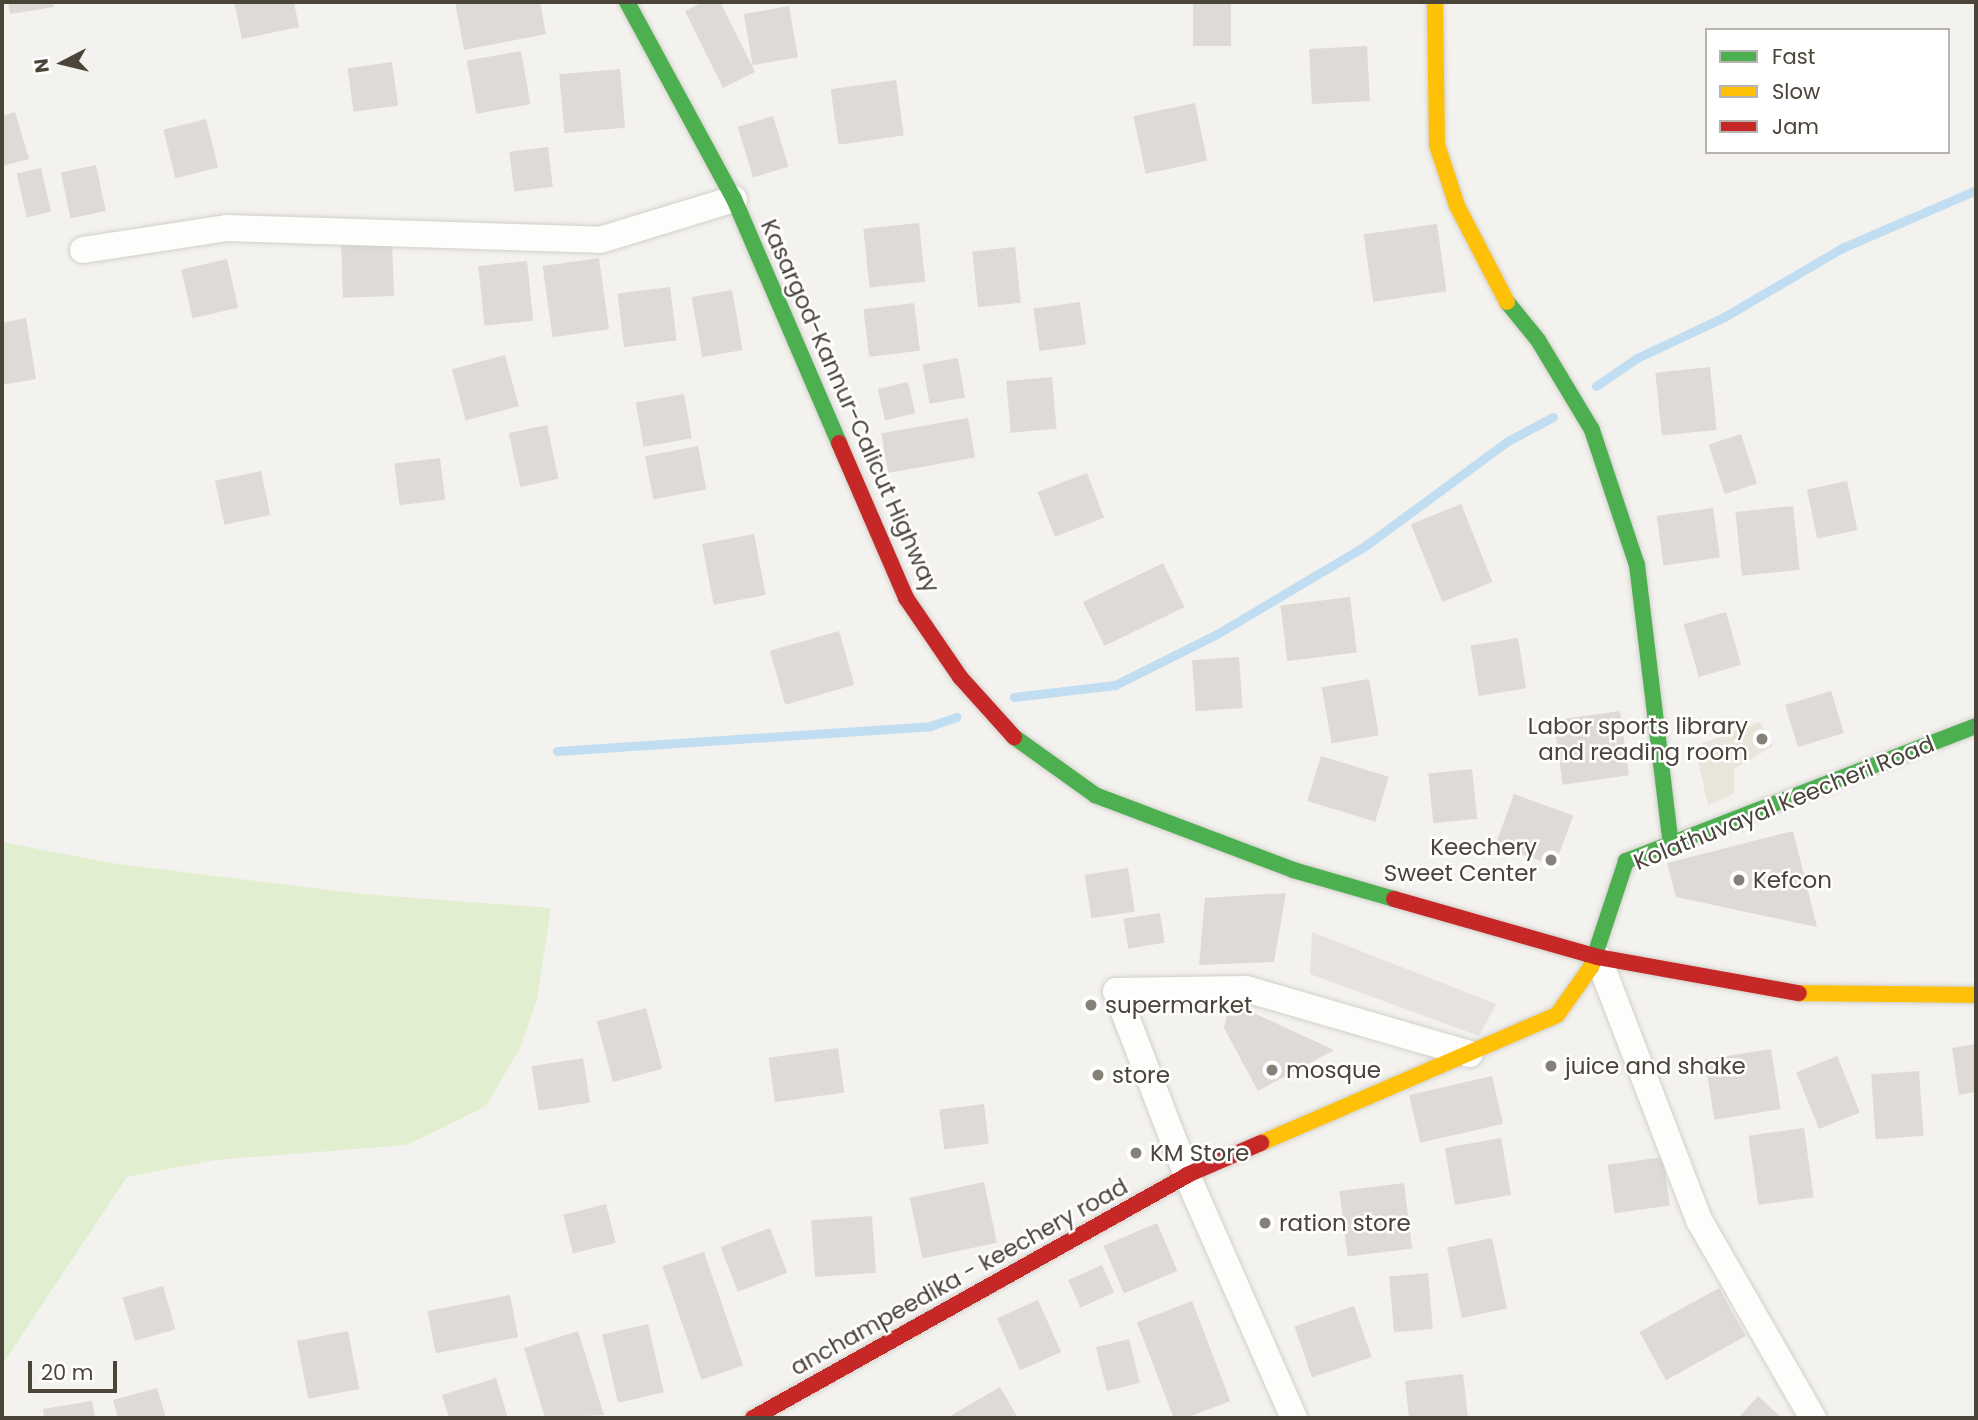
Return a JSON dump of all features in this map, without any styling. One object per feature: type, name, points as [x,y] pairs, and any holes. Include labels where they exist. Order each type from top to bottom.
[{"type":"main road","name":"Kasargod-Kannur-Calicut Highway","points":[[626,2],[734,199],[906,598],[960,677],[1008,733],[1095,795],[1201,836],[1293,870],[1598,957],[1797,993],[1976,995]]},
{"type":"main road","points":[[1435,2],[1437,145],[1457,206],[1511,309],[1538,340],[1592,430],[1637,565],[1671,844]]},
{"type":"main road","name":"Kolathuvayal Keecheri Road","points":[[1187,1175],[1557,1015],[1598,957],[1626,861],[1976,726]]},
{"type":"main road","name":"anchampeedika - keechery road","points":[[754,1418],[1187,1175]]},
{"type":"street","points":[[83,250],[226,228],[600,240],[734,199]]},
{"type":"street","points":[[1598,957],[1699,1220],[1813,1418]]},
{"type":"street","points":[[1294,1418],[1187,1175],[1116,991],[1245,989],[1470,1054]]},
{"type":"shaded area","points":[[1760,722],[1773,746],[1734,769],[1734,793],[1708,806],[1695,746]]},
{"type":"shaded area","points":[[1312,932],[1496,1004],[1479,1036],[1310,974]]},
{"type":"green space","points":[[2,842],[111,863],[362,894],[551,908],[537,999],[520,1048],[486,1106],[407,1145],[215,1160],[127,1177],[2,1365]]},
{"type":"building","points":[[8,2],[53,2],[54,7],[10,14]]},
{"type":"building","points":[[234,2],[294,2],[299,27],[242,39]]},
{"type":"building","points":[[455,2],[540,2],[546,34],[464,50]]},
{"type":"building","points":[[703,2],[720,2],[755,72],[723,88],[685,11]]},
{"type":"building","points":[[1193,2],[1231,2],[1231,46],[1193,46]]},
{"type":"building","points":[[789,6],[798,57],[753,65],[744,14]]},
{"type":"building","points":[[1367,46],[1370,101],[1312,104],[1309,49]]},
{"type":"building","points":[[521,51],[530,104],[476,114],[467,61]]},
{"type":"building","points":[[392,62],[398,106],[354,112],[347,68]]},
{"type":"building","points":[[620,69],[625,128],[564,133],[559,74]]},
{"type":"building","points":[[896,80],[904,135],[838,145],[831,89]]},
{"type":"building","points":[[1195,103],[1207,161],[1146,174],[1133,116]]},
{"type":"building","points":[[15,112],[29,159],[2,166],[2,116]]},
{"type":"building","points":[[773,116],[788,167],[753,178],[738,127]]},
{"type":"building","points":[[206,119],[218,168],[175,178],[163,130]]},
{"type":"building","points":[[548,147],[553,187],[514,191],[509,152]]},
{"type":"building","points":[[96,165],[106,211],[71,218],[61,172]]},
{"type":"building","points":[[41,168],[51,212],[27,217],[17,174]]},
{"type":"building","points":[[919,223],[925,282],[869,288],[863,229]]},
{"type":"building","points":[[1437,224],[1446,291],[1373,302],[1364,234]]},
{"type":"building","points":[[392,240],[394,296],[343,298],[341,242]]},
{"type":"building","points":[[1015,247],[1021,303],[978,307],[972,251]]},
{"type":"building","points":[[599,258],[609,329],[553,337],[543,266]]},
{"type":"building","points":[[227,259],[238,308],[192,318],[181,270]]},
{"type":"building","points":[[527,261],[533,321],[485,326],[478,266]]},
{"type":"building","points":[[670,287],[677,341],[624,347],[617,293]]},
{"type":"building","points":[[732,290],[743,350],[702,357],[692,297]]},
{"type":"building","points":[[1080,302],[1086,345],[1039,351],[1033,309]]},
{"type":"building","points":[[914,303],[920,351],[869,357],[863,309]]},
{"type":"building","points":[[26,318],[36,379],[2,385],[2,323]]},
{"type":"building","points":[[505,355],[519,406],[466,420],[452,369]]},
{"type":"building","points":[[958,358],[965,397],[929,404],[923,364]]},
{"type":"building","points":[[1710,367],[1717,430],[1662,435],[1655,373]]},
{"type":"building","points":[[1052,377],[1057,429],[1011,433],[1006,381]]},
{"type":"building","points":[[908,382],[915,413],[885,420],[878,389]]},
{"type":"building","points":[[684,394],[692,438],[644,447],[636,403]]},
{"type":"building","points":[[968,418],[975,457],[888,473],[881,433]]},
{"type":"building","points":[[547,425],[558,479],[520,487],[509,433]]},
{"type":"building","points":[[1741,434],[1757,483],[1725,494],[1709,445]]},
{"type":"building","points":[[698,446],[706,489],[653,499],[645,456]]},
{"type":"building","points":[[440,458],[445,500],[399,505],[394,464]]},
{"type":"building","points":[[261,471],[270,515],[224,525],[215,481]]},
{"type":"building","points":[[1087,473],[1104,518],[1055,537],[1038,492]]},
{"type":"building","points":[[1847,481],[1857,530],[1817,538],[1807,490]]},
{"type":"building","points":[[1461,504],[1492,582],[1442,602],[1411,524]]},
{"type":"building","points":[[1793,506],[1800,570],[1742,576],[1735,512]]},
{"type":"building","points":[[1713,508],[1720,558],[1664,565],[1657,516]]},
{"type":"building","points":[[754,534],[766,595],[714,605],[702,544]]},
{"type":"building","points":[[1163,563],[1184,607],[1104,646],[1083,602]]},
{"type":"building","points":[[1350,597],[1357,653],[1287,661],[1281,606]]},
{"type":"building","points":[[1726,612],[1741,665],[1699,677],[1684,624]]},
{"type":"building","points":[[839,631],[854,685],[785,705],[770,651]]},
{"type":"building","points":[[1518,638],[1526,688],[1479,696],[1471,646]]},
{"type":"building","points":[[1239,657],[1243,708],[1196,711],[1192,660]]},
{"type":"building","points":[[1369,679],[1379,735],[1332,743],[1322,687]]},
{"type":"building","points":[[1831,691],[1844,733],[1798,747],[1785,705]]},
{"type":"building","points":[[1620,711],[1629,775],[1563,785],[1554,720]]},
{"type":"building","points":[[1321,756],[1389,777],[1375,822],[1307,801]]},
{"type":"building","points":[[1472,769],[1477,819],[1433,823],[1428,774]]},
{"type":"building","points":[[1514,794],[1573,816],[1555,866],[1496,845]]},
{"type":"building","name":"Kefcon","points":[[1793,831],[1817,927],[1676,897],[1667,863]]},
{"type":"building","points":[[1128,868],[1135,911],[1091,918],[1085,875]]},
{"type":"building","points":[[1286,893],[1274,962],[1199,965],[1205,898]]},
{"type":"building","points":[[1160,913],[1165,943],[1128,948],[1123,919]]},
{"type":"building","points":[[646,1008],[662,1069],[613,1082],[597,1021]]},
{"type":"building","name":"mosque","points":[[1228,1010],[1256,1014],[1334,1050],[1258,1091],[1224,1028]]},
{"type":"building","points":[[1976,1044],[1976,1092],[1959,1095],[1952,1048]]},
{"type":"building","points":[[838,1048],[844,1093],[775,1102],[769,1058]]},
{"type":"building","points":[[1771,1049],[1781,1109],[1714,1120],[1705,1059]]},
{"type":"building","points":[[1837,1056],[1860,1113],[1819,1129],[1796,1072]]},
{"type":"building","points":[[583,1058],[590,1102],[539,1111],[532,1066]]},
{"type":"building","points":[[1919,1071],[1924,1136],[1876,1139],[1871,1074]]},
{"type":"building","points":[[1492,1076],[1503,1124],[1420,1143],[1409,1095]]},
{"type":"building","points":[[984,1104],[989,1144],[944,1149],[939,1109]]},
{"type":"building","points":[[1804,1128],[1814,1197],[1758,1205],[1749,1136]]},
{"type":"building","points":[[1501,1138],[1511,1195],[1455,1205],[1445,1148]]},
{"type":"building","points":[[1663,1157],[1670,1206],[1614,1213],[1608,1165]]},
{"type":"building","points":[[984,1182],[997,1243],[923,1258],[910,1198]]},
{"type":"building","points":[[1404,1183],[1412,1249],[1348,1256],[1339,1191]]},
{"type":"building","points":[[606,1204],[616,1243],[573,1253],[563,1215]]},
{"type":"building","points":[[872,1216],[876,1273],[815,1277],[811,1220]]},
{"type":"building","points":[[1157,1223],[1177,1271],[1124,1294],[1104,1246]]},
{"type":"building","points":[[770,1228],[787,1273],[738,1292],[721,1247]]},
{"type":"building","points":[[1492,1238],[1507,1308],[1462,1318],[1447,1248]]},
{"type":"building","points":[[704,1252],[743,1365],[701,1380],[662,1266]]},
{"type":"building","points":[[1102,1265],[1114,1292],[1080,1307],[1068,1280]]},
{"type":"building","points":[[1428,1273],[1433,1329],[1394,1332],[1389,1276]]},
{"type":"building","points":[[163,1286],[175,1329],[135,1341],[123,1298]]},
{"type":"building","points":[[1719,1288],[1746,1336],[1666,1380],[1639,1332]]},
{"type":"building","points":[[510,1295],[518,1337],[436,1353],[428,1311]]},
{"type":"building","points":[[1038,1300],[1061,1352],[1020,1370],[997,1318]]},
{"type":"building","points":[[1192,1301],[1230,1401],[1186,1418],[1174,1418],[1137,1322]]},
{"type":"building","points":[[1354,1306],[1372,1357],[1312,1378],[1294,1327]]},
{"type":"building","points":[[648,1324],[664,1392],[618,1403],[602,1335]]},
{"type":"building","points":[[348,1331],[359,1389],[308,1399],[297,1341]]},
{"type":"building","points":[[578,1331],[604,1415],[545,1418],[524,1348]]},
{"type":"building","points":[[1129,1339],[1140,1383],[1107,1391],[1096,1347]]},
{"type":"building","points":[[1463,1374],[1468,1418],[1409,1418],[1405,1381]]},
{"type":"building","points":[[496,1378],[508,1418],[449,1418],[442,1395]]},
{"type":"building","points":[[1000,1387],[1018,1418],[951,1418],[950,1416]]},
{"type":"building","points":[[157,1388],[166,1418],[118,1418],[113,1400]]},
{"type":"building","points":[[1758,1396],[1782,1418],[1738,1418]]},
{"type":"building","points":[[92,1401],[95,1418],[44,1418],[43,1409]]},
{"type":"waterway","points":[[1596,386],[1637,358],[1724,317],[1842,248],[1976,190]]},
{"type":"waterway","points":[[1014,697],[1115,685],[1217,634],[1365,546],[1508,441],[1553,417]]},
{"type":"waterway","points":[[557,751],[930,726],[956,717]]},
{"type":"traffic: fast","points":[[627,2],[734,199],[839,443]]},
{"type":"traffic: fast","points":[[1507,302],[1538,340],[1592,430],[1637,565],[1671,844]]},
{"type":"traffic: fast","points":[[1591,967],[1626,861],[1976,726]]},
{"type":"traffic: fast","points":[[1014,737],[1095,795],[1293,870],[1394,899]]},
{"type":"traffic: slow","points":[[1435,2],[1437,145],[1457,206],[1507,302]]},
{"type":"traffic: slow","points":[[1261,1143],[1557,1015],[1591,967]]},
{"type":"traffic: slow","points":[[1799,993],[1976,995]]},
{"type":"traffic: jam","points":[[839,443],[906,598],[960,677],[1014,737]]},
{"type":"traffic: jam","points":[[1394,899],[1598,957],[1799,993]]},
{"type":"traffic: jam","points":[[753,1418],[1187,1175],[1261,1143]]},
{"type":"place","name":"Labor sports library and reading room","points":[[1762,739]]},
{"type":"place","name":"Keechery Sweet Center","points":[[1551,860]]},
{"type":"place","name":"Kefcon","points":[[1739,880]]},
{"type":"place","name":"supermarket","points":[[1091,1005]]},
{"type":"place","name":"juice and shake","points":[[1551,1066]]},
{"type":"place","name":"mosque","points":[[1272,1070]]},
{"type":"place","name":"store","points":[[1098,1075]]},
{"type":"place","name":"KM Store","points":[[1136,1153]]},
{"type":"place","name":"ration store","points":[[1265,1223]]}]
